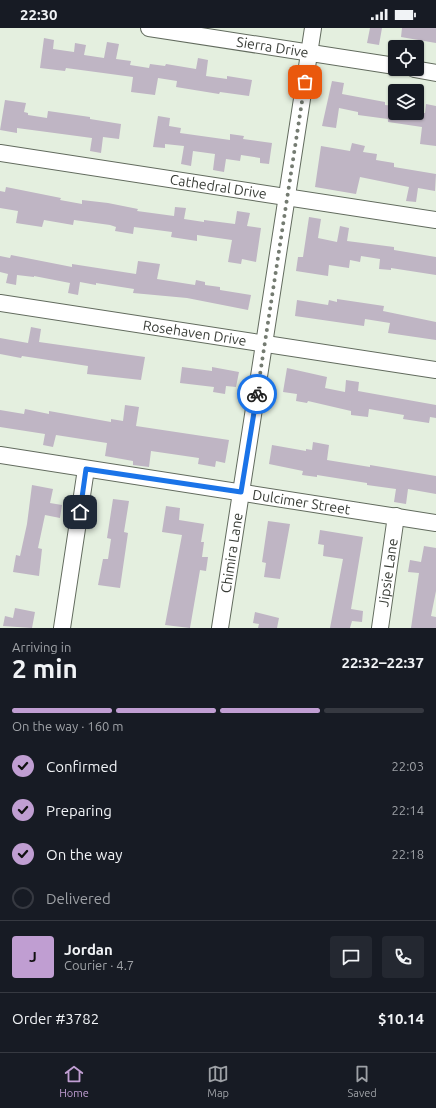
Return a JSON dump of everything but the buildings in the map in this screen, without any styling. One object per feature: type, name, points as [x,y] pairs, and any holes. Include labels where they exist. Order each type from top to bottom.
[{"type":"street","name":"Sierra Drive","points":[[150,28],[388,65]]},
{"type":"street","name":"Chimira Lane","points":[[220,628],[313,28]]},
{"type":"street","points":[[424,70],[436,72]]},
{"type":"street","name":"Cathedral Drive","points":[[0,154],[436,220]]},
{"type":"street","name":"Rosehaven Drive","points":[[0,303],[265,345],[436,370]]},
{"type":"street","name":"Dulcimer Street","points":[[0,455],[436,522]]},
{"type":"street","points":[[62,628],[86,469]]},
{"type":"street","name":"Jipsie Lane","points":[[380,628],[396,516]]},
{"type":"way so far","points":[[257,394],[305,82]]},
{"type":"route","points":[[80,512],[86,469],[241,492],[257,394]]}]
